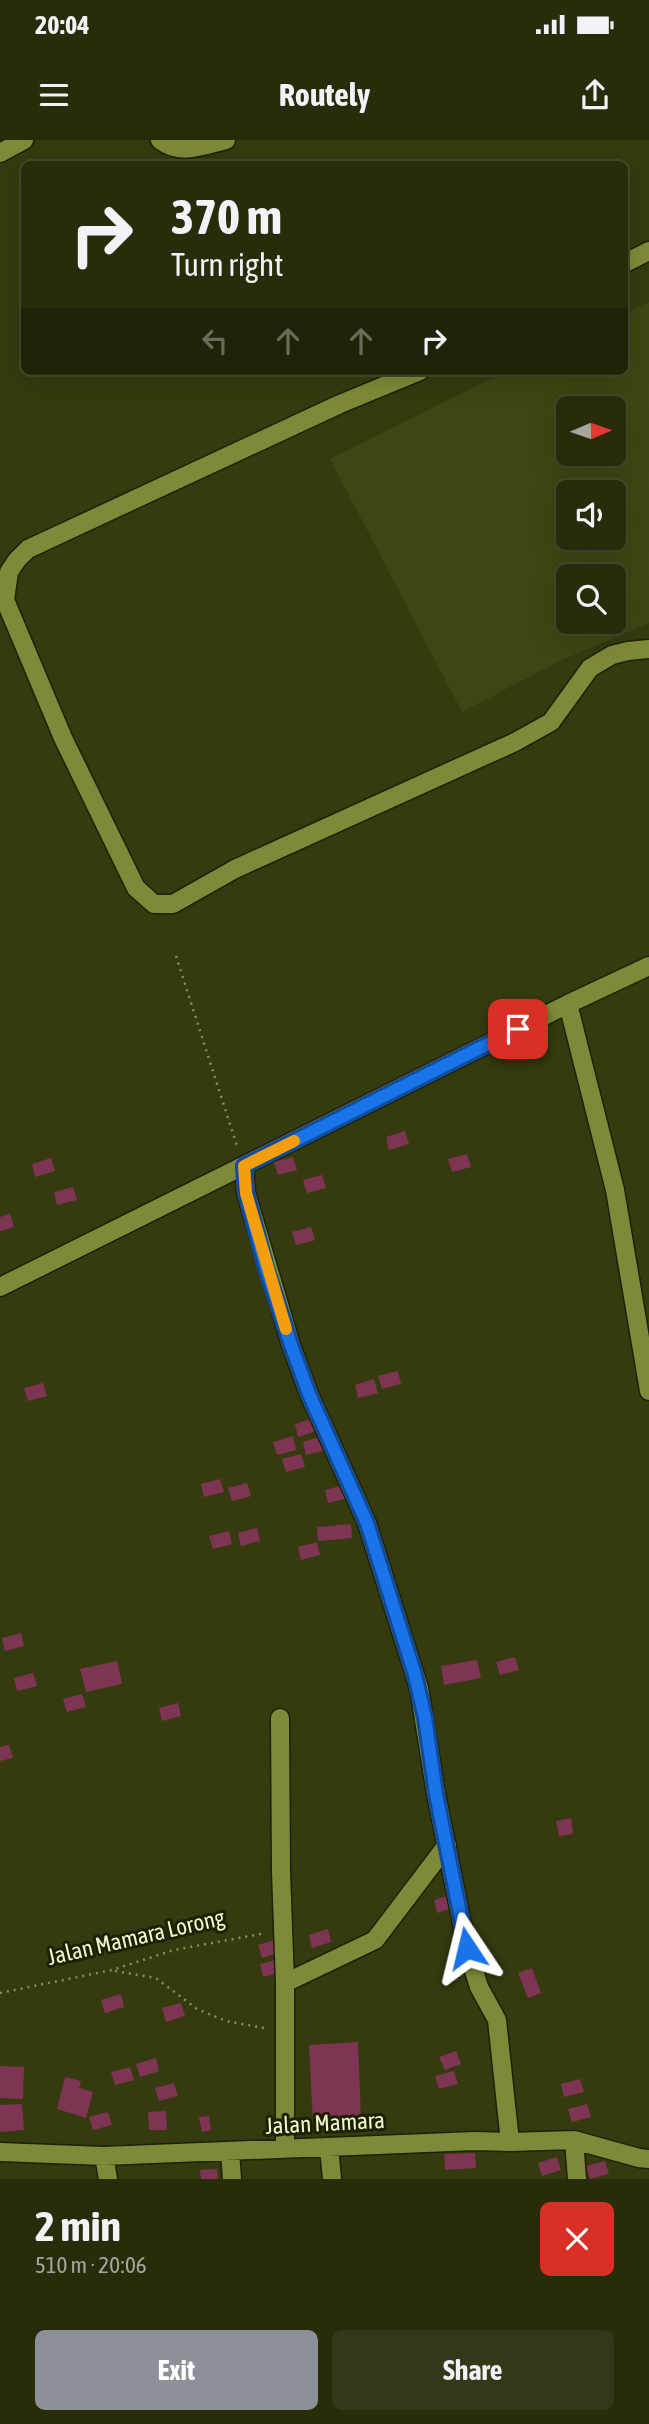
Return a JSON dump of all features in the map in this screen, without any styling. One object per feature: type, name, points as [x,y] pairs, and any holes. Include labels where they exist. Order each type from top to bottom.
[{"type":"street","points":[[0,153],[24,140]]},
{"type":"street","points":[[160,140],[169,148],[184,149],[226,140]]},
{"type":"street","points":[[628,262],[649,251]]},
{"type":"street","points":[[410,375],[340,404],[28,549],[9,572],[5,600],[63,738],[136,888],[155,904],[173,904],[235,870],[515,742],[551,722],[590,668],[612,655],[628,650],[649,649]]},
{"type":"street","points":[[0,1287],[649,966]]},
{"type":"street","points":[[568,1004],[614,1190],[649,1391]]},
{"type":"street","points":[[244,1166],[246,1193],[266,1268],[291,1345],[309,1394],[367,1523],[411,1661],[421,1698],[436,1794],[467,1948],[479,1987],[497,2020],[510,2142]]},
{"type":"street","points":[[280,1718],[285,2149]]},
{"type":"street","points":[[285,1983],[375,1940],[447,1844]]},
{"type":"street","points":[[574,2140],[577,2179]]},
{"type":"street","name":"Jalan Mamara","points":[[0,2152],[104,2156],[475,2141],[574,2140],[649,2159]]},
{"type":"street","points":[[329,2147],[332,2179]]},
{"type":"street","points":[[230,2152],[232,2179]]},
{"type":"street","points":[[104,2156],[108,2179]]},
{"type":"path","points":[[176,956],[244,1166]]},
{"type":"path","name":"Jalan Mamara Lorong","points":[[0,1993],[112,1970],[174,1950],[283,1930]]},
{"type":"path","points":[[112,1970],[156,1978],[197,2009],[226,2021],[285,2034]]},
{"type":"shaded area","points":[[649,302],[649,623],[626,633],[626,564],[556,564],[556,634],[623,634],[560,661],[462,712],[330,459],[499,375],[628,375],[628,312]]},
{"type":"building","points":[[405,1131],[409,1144],[389,1150],[386,1137]]},
{"type":"building","points":[[467,1154],[471,1167],[452,1172],[448,1159]]},
{"type":"building","points":[[293,1157],[297,1170],[278,1175],[274,1162]]},
{"type":"building","points":[[51,1158],[55,1171],[35,1177],[32,1164]]},
{"type":"building","points":[[322,1175],[326,1188],[307,1193],[303,1180]]},
{"type":"building","points":[[73,1187],[77,1200],[57,1205],[54,1192]]},
{"type":"building","points":[[10,1214],[14,1227],[0,1231],[0,1217]]},
{"type":"building","points":[[311,1227],[315,1240],[296,1245],[292,1232]]},
{"type":"building","points":[[398,1371],[401,1384],[382,1389],[378,1376]]},
{"type":"building","points":[[374,1379],[378,1393],[358,1398],[355,1385]]},
{"type":"building","points":[[43,1383],[47,1396],[28,1401],[24,1388]]},
{"type":"building","points":[[314,1418],[317,1431],[298,1437],[295,1424]]},
{"type":"building","points":[[293,1436],[296,1450],[277,1455],[273,1442]]},
{"type":"building","points":[[322,1436],[326,1450],[306,1455],[303,1442]]},
{"type":"building","points":[[301,1454],[305,1467],[286,1472],[282,1459]]},
{"type":"building","points":[[220,1479],[224,1492],[204,1497],[201,1484]]},
{"type":"building","points":[[247,1483],[251,1496],[232,1501],[228,1488]]},
{"type":"building","points":[[344,1485],[348,1498],[328,1503],[325,1490]]},
{"type":"building","points":[[351,1524],[352,1538],[318,1541],[317,1527]]},
{"type":"building","points":[[257,1528],[260,1541],[241,1546],[238,1533]]},
{"type":"building","points":[[229,1531],[232,1544],[213,1549],[209,1536]]},
{"type":"building","points":[[317,1542],[320,1555],[301,1560],[298,1547]]},
{"type":"building","points":[[21,1633],[24,1646],[5,1651],[2,1638]]},
{"type":"building","points":[[515,1657],[519,1670],[500,1675],[496,1662]]},
{"type":"building","points":[[477,1660],[481,1678],[444,1685],[441,1666]]},
{"type":"building","points":[[117,1661],[122,1684],[86,1692],[80,1669]]},
{"type":"building","points":[[33,1673],[37,1686],[17,1691],[14,1678]]},
{"type":"building","points":[[82,1694],[86,1707],[67,1712],[63,1699]]},
{"type":"building","points":[[178,1703],[181,1716],[162,1721],[159,1708]]},
{"type":"building","points":[[9,1745],[13,1758],[0,1761],[0,1747]]},
{"type":"building","points":[[571,1818],[573,1834],[559,1836],[556,1821]]},
{"type":"building","points":[[453,1894],[456,1907],[437,1913],[434,1900]]},
{"type":"building","points":[[328,1929],[331,1942],[312,1948],[309,1935]]},
{"type":"building","points":[[277,1939],[281,1952],[262,1958],[258,1945]]},
{"type":"building","points":[[279,1959],[283,1972],[263,1977],[260,1964]]},
{"type":"building","points":[[532,1968],[541,1993],[528,1998],[518,1973]]},
{"type":"building","points":[[121,1994],[124,2007],[105,2013],[101,2000]]},
{"type":"building","points":[[181,2003],[185,2016],[166,2022],[162,2008]]},
{"type":"building","points":[[358,2042],[361,2121],[313,2124],[309,2045]]},
{"type":"building","points":[[456,2051],[461,2064],[445,2070],[439,2057]]},
{"type":"building","points":[[156,2058],[159,2071],[140,2077],[136,2064]]},
{"type":"building","points":[[0,2066],[24,2067],[23,2099],[0,2098]]},
{"type":"building","points":[[130,2067],[134,2080],[115,2085],[111,2072]]},
{"type":"building","points":[[454,2071],[458,2084],[439,2089],[435,2076]]},
{"type":"building","points":[[65,2077],[81,2081],[79,2088],[93,2092],[86,2118],[57,2109]]},
{"type":"building","points":[[580,2079],[584,2092],[564,2097],[561,2084]]},
{"type":"building","points":[[174,2083],[178,2096],[159,2101],[155,2088]]},
{"type":"building","points":[[22,2104],[24,2130],[0,2132],[0,2105]]},
{"type":"building","points":[[587,2104],[591,2117],[572,2122],[568,2109]]},
{"type":"building","points":[[166,2111],[167,2130],[149,2130],[148,2112]]},
{"type":"building","points":[[108,2112],[112,2125],[93,2130],[89,2117]]},
{"type":"building","points":[[209,2116],[211,2130],[202,2132],[199,2117]]},
{"type":"building","points":[[475,2153],[476,2168],[445,2170],[444,2154]]},
{"type":"building","points":[[557,2157],[561,2170],[542,2176],[538,2163]]},
{"type":"building","points":[[605,2161],[609,2174],[590,2179],[586,2166]]},
{"type":"building","points":[[217,2169],[218,2179],[201,2179],[200,2170]]},
{"type":"slow traffic","points":[[286,1329],[246,1193],[244,1166],[294,1141]]},
{"type":"route","points":[[467,1948],[436,1794],[419,1688],[367,1523],[309,1394],[291,1345],[266,1268],[246,1193],[244,1166],[518,1029]]}]
